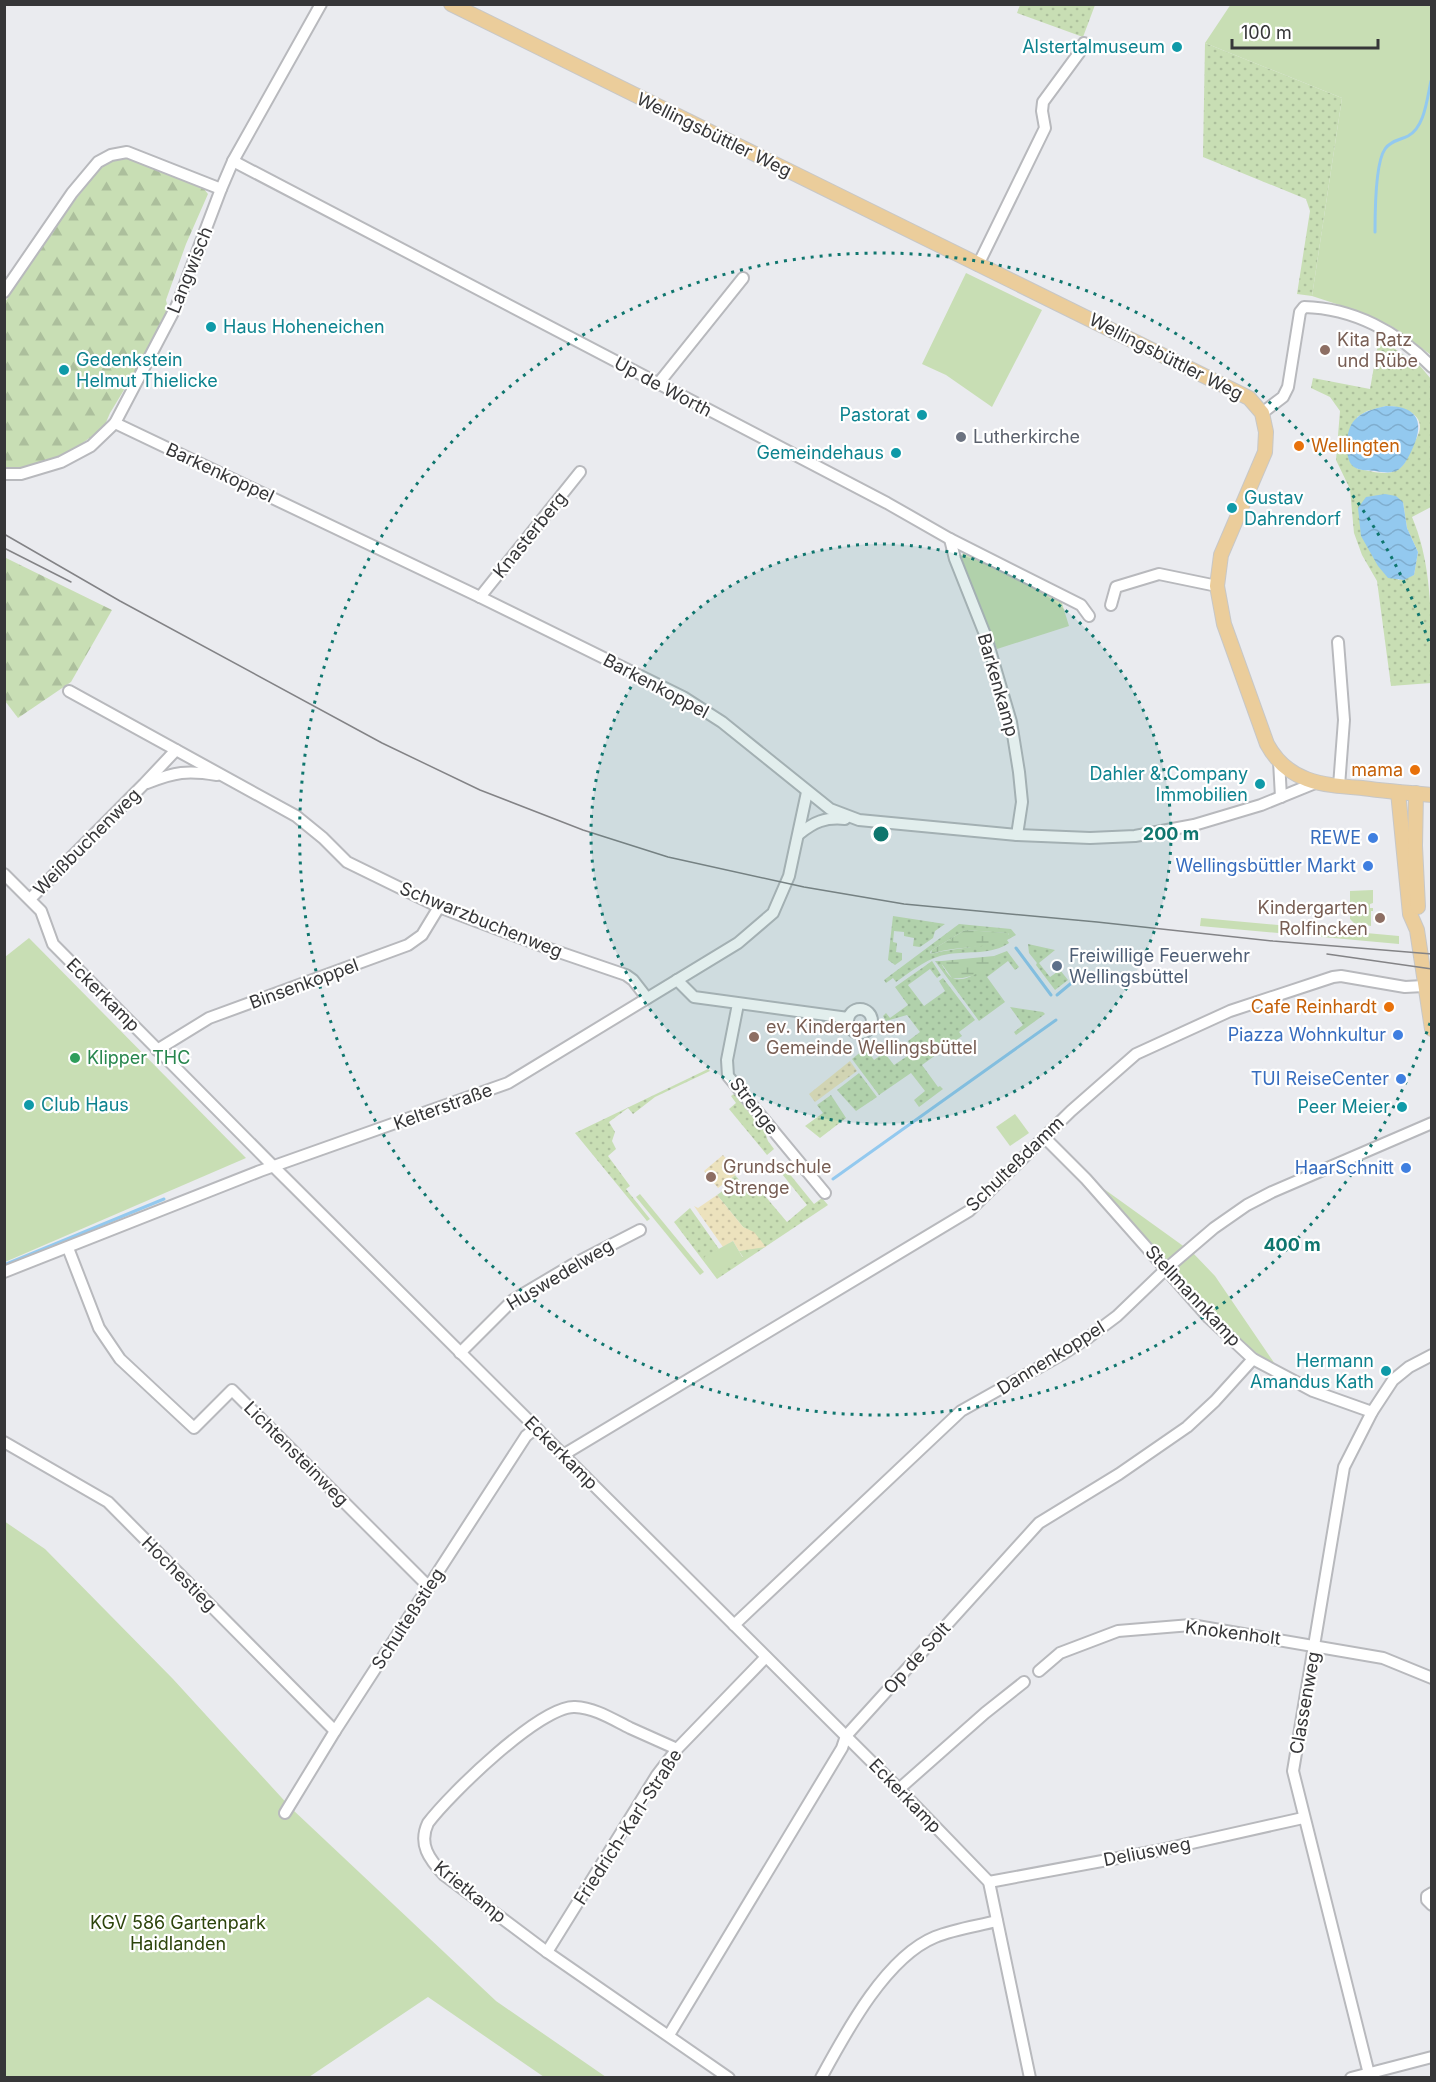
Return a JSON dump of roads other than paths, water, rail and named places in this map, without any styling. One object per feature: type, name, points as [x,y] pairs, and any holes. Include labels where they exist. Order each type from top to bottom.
[{"type":"main road","name":"Wellingsbüttler Weg","points":[[451,4],[1249,398],[1263,413],[1266,432],[1265,452],[1221,555],[1216,586],[1221,615],[1267,744],[1280,761],[1296,774],[1315,783],[1431,795]]},
{"type":"main road","points":[[1398,792],[1410,914],[1417,930]]},
{"type":"main road","points":[[1416,793],[1417,930],[1431,1029]]},
{"type":"street","name":"Langwisch","points":[[4,474],[21,474],[61,462],[91,446],[115,423],[177,305],[233,161],[321,4]]},
{"type":"street","points":[[978,264],[1045,128],[1043,102],[1084,43]]},
{"type":"street","points":[[4,292],[72,194],[98,162],[111,155],[127,152],[221,189]]},
{"type":"street","name":"Up de Worth","points":[[233,161],[887,503],[950,539],[1081,604],[1089,616]]},
{"type":"street","points":[[658,384],[743,278]]},
{"type":"street","points":[[1263,413],[1284,398],[1288,387],[1300,312],[1304,307],[1326,307],[1350,313],[1398,338],[1431,367]]},
{"type":"street","name":"Barkenkoppel","points":[[115,423],[480,597],[683,697],[722,722],[830,809],[859,820],[1017,835],[1090,838],[1135,836],[1194,825],[1281,797],[1315,783]]},
{"type":"street","name":"Knasterberg","points":[[480,597],[580,472]]},
{"type":"street","name":"Barkenkamp","points":[[950,539],[955,559],[986,637],[1011,722],[1022,802],[1017,835]]},
{"type":"street","points":[[1111,605],[1116,587],[1159,574],[1216,586]]},
{"type":"street","points":[[1338,642],[1344,720],[1338,786]]},
{"type":"street","name":"Schwarzbuchenweg","points":[[69,691],[296,816],[347,862],[439,907],[626,975],[647,998]]},
{"type":"street","name":"Weißbuchenweg","points":[[30,899],[176,750]]},
{"type":"street","points":[[1280,761],[1281,797]]},
{"type":"street","name":"Weißbuchenweg","points":[[144,784],[165,776],[192,771],[224,776]]},
{"type":"street","name":"Kelterstraße","points":[[4,1272],[273,1167],[508,1083],[738,943],[773,913],[789,876],[807,792]]},
{"type":"street","points":[[799,834],[813,823],[831,818],[859,820]]},
{"type":"street","name":"Eckerkamp","points":[[4,874],[41,911],[53,944],[273,1167],[899,1789],[989,1882]]},
{"type":"street","name":"Binsenkoppel","points":[[158,1050],[209,1018],[408,945],[422,935],[439,907]]},
{"type":"street","name":"Schulteßdamm","points":[[563,1455],[969,1211],[1071,1111],[1136,1054],[1230,1011],[1341,976],[1408,987],[1424,986]]},
{"type":"street","points":[[677,980],[694,997],[848,1018]]},
{"type":"street","name":"Strenge","points":[[738,1004],[727,1060],[728,1076],[825,1193]]},
{"type":"street","name":"Dannenkoppel","points":[[734,1625],[961,1411],[1062,1355],[1117,1316],[1166,1269],[1214,1228],[1247,1205],[1431,1123]]},
{"type":"street","name":"Stellmannkamp","points":[[1045,1138],[1086,1179],[1209,1318],[1253,1359],[1313,1391],[1372,1412]]},
{"type":"street","name":"Huswedelweg","points":[[460,1353],[513,1300],[572,1265],[640,1230]]},
{"type":"street","name":"Lichtensteinweg","points":[[68,1248],[99,1328],[120,1359],[194,1428],[232,1390],[429,1587]]},
{"type":"street","name":"Classenweg","points":[[1370,2075],[1303,1818],[1293,1771],[1344,1467],[1372,1412],[1393,1380],[1431,1354]]},
{"type":"street","name":"Op de Solt","points":[[669,2035],[842,1748],[846,1736],[1040,1523],[1113,1478],[1187,1427],[1215,1401],[1253,1359]]},
{"type":"street","name":"Schulteßstieg","points":[[285,1813],[335,1731],[526,1436],[536,1428]]},
{"type":"street","name":"Hochestieg","points":[[4,1442],[108,1502],[335,1731]]},
{"type":"street","name":"Knokenholt","points":[[1040,1671],[1060,1653],[1118,1631],[1191,1625],[1383,1658],[1431,1678]]},
{"type":"street","name":"Friedrich-Karl-Straße","points":[[547,1952],[657,1775],[677,1749],[766,1657]]},
{"type":"street","points":[[899,1789],[985,1713],[1024,1683]]},
{"type":"street","name":"Krietkamp","points":[[677,1749],[599,1712],[573,1707],[554,1712],[521,1735],[461,1786],[428,1823],[424,1838],[426,1853],[444,1875],[547,1952],[729,2078]]},
{"type":"street","name":"Deliusweg","points":[[989,1882],[1156,1851],[1303,1818]]},
{"type":"street","points":[[989,1882],[1030,2078]]},
{"type":"street","points":[[1431,1893],[1427,1900],[1431,1905]]},
{"type":"street","points":[[821,2078],[865,2004],[895,1965],[910,1951],[934,1937],[997,1921]]},
{"type":"street","points":[[1351,2078],[1370,2075],[1431,2057]]},
{"type":"water","points":[[1386,406],[1406,409],[1416,418],[1418,433],[1411,452],[1404,464],[1395,471],[1363,470],[1352,466],[1348,458],[1347,443],[1350,427],[1362,414]]},
{"type":"water","points":[[1385,494],[1396,496],[1403,502],[1407,528],[1418,552],[1414,575],[1404,580],[1388,578],[1378,566],[1361,536],[1358,508],[1366,497]]},
{"type":"waterway","points":[[1375,232],[1376,189],[1382,156],[1390,144],[1408,136],[1418,126],[1422,119],[1431,81]]},
{"type":"waterway","points":[[1016,948],[1051,995]]},
{"type":"waterway","points":[[1057,995],[1087,970]]},
{"type":"waterway","points":[[833,1179],[1056,1020]]},
{"type":"waterway","points":[[4,1265],[164,1199]]},
{"type":"tram line","points":[[4,534],[120,601],[382,743],[480,790],[583,830],[668,857],[804,887],[904,904],[1273,941],[1432,954]]},
{"type":"tram line","points":[[4,548],[71,582]]},
{"type":"tram line","points":[[1327,954],[1432,969]]},
{"type":"place","name":"Alstertalmuseum","points":[[1177,47]]},
{"type":"place","name":"Haus Hoheneichen","points":[[211,327]]},
{"type":"place","name":"Kita Ratz und Rübe","points":[[1325,350]]},
{"type":"place","name":"Gedenkstein Helmut Thielicke","points":[[64,370]]},
{"type":"place","name":"Pastorat","points":[[922,415]]},
{"type":"place","name":"Lutherkirche","points":[[961,437]]},
{"type":"place","name":"Wellingten","points":[[1299,446]]},
{"type":"place","name":"Gemeindehaus","points":[[896,453]]},
{"type":"place","name":"Gustav Dahrendorf","points":[[1232,508]]},
{"type":"place","name":"mama","points":[[1415,770]]},
{"type":"place","name":"Dahler & Company Immobilien","points":[[1260,784]]},
{"type":"place","name":"REWE","points":[[1373,838]]},
{"type":"place","name":"Wellingsbüttler Markt","points":[[1368,866]]},
{"type":"place","name":"Kindergarten Rolfincken","points":[[1380,918]]},
{"type":"place","name":"Freiwillige Feuerwehr Wellingsbüttel","points":[[1057,966]]},
{"type":"place","name":"Cafe Reinhardt","points":[[1389,1007]]},
{"type":"place","name":"Piazza Wohnkultur","points":[[1398,1035]]},
{"type":"place","name":"ev. Kindergarten Gemeinde Wellingsbüttel","points":[[754,1037]]},
{"type":"place","name":"Klipper THC","points":[[75,1058]]},
{"type":"place","name":"TUI ReiseCenter","points":[[1401,1079]]},
{"type":"place","name":"Club Haus","points":[[29,1105]]},
{"type":"place","name":"Peer Meier","points":[[1402,1107]]},
{"type":"place","name":"HaarSchnitt","points":[[1406,1168]]},
{"type":"place","name":"Grundschule Strenge","points":[[711,1177]]},
{"type":"place","name":"Hermann Amandus Kath","points":[[1386,1371]]},
{"type":"park label","name":"KGV 586 Gartenpark Haidlanden","points":[[178,1933]]}]
